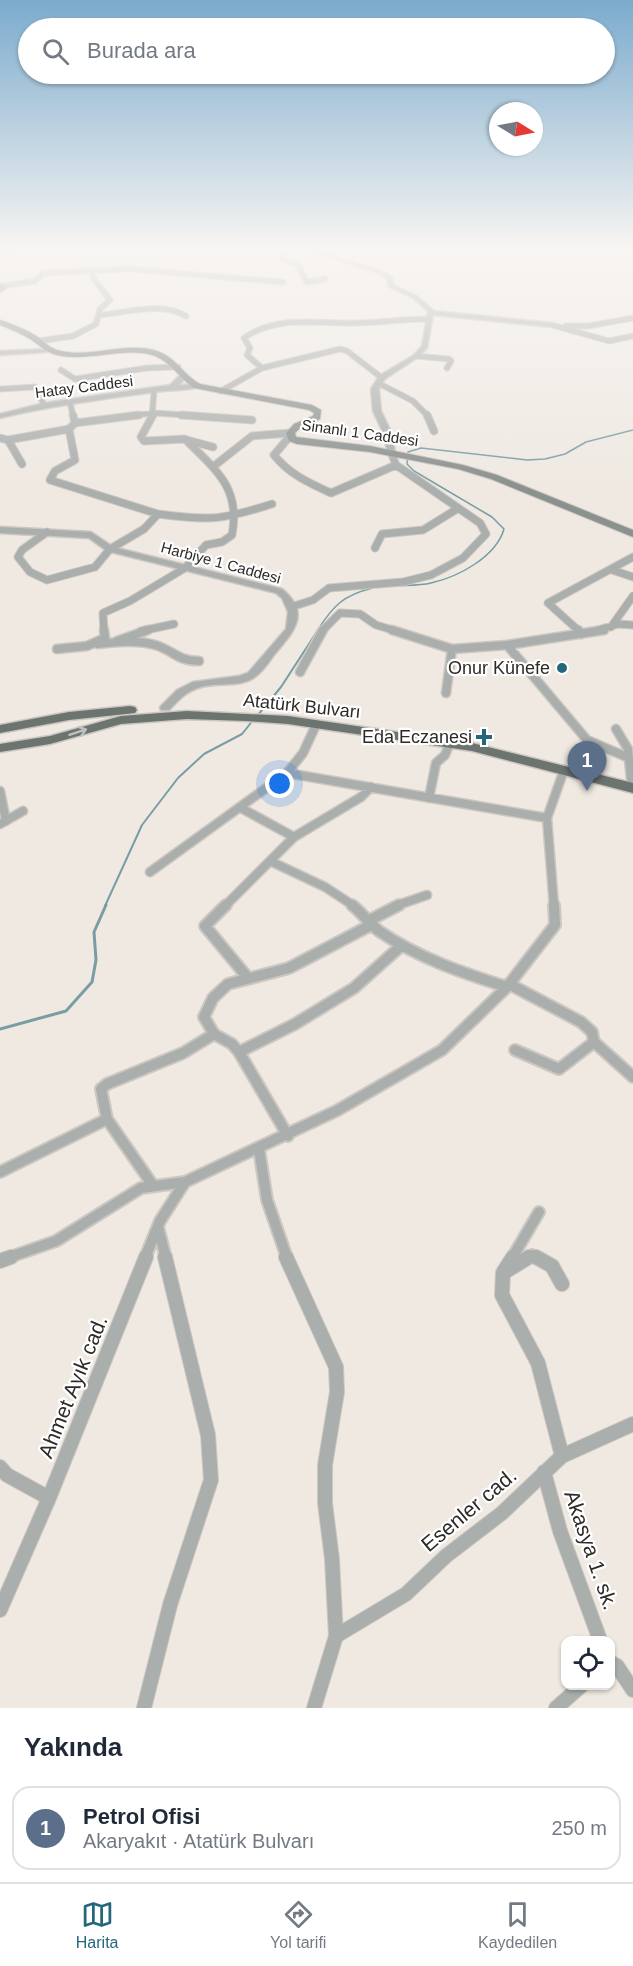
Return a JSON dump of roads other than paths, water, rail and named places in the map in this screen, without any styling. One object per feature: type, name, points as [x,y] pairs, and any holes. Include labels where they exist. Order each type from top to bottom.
[{"type":"highway","name":"Atatürk Bulvarı","points":[[0,729],[48,719],[165,708],[289,717],[479,740],[571,769]]},
{"type":"highway","name":"Atatürk Bulvarı","points":[[0,748],[53,740],[121,720],[187,715],[248,714]]},
{"type":"highway","name":"Atatürk Bulvarı","points":[[289,717],[316,725],[450,743],[632,782]]},
{"type":"highway","points":[[48,719],[53,740]]},
{"type":"highway","points":[[16,726],[23,745]]},
{"type":"main road","points":[[8,328],[38,341],[48,350]]},
{"type":"main road","name":"Sinanlı 1 Caddesi","points":[[48,350],[86,356],[145,352],[164,357],[197,386],[300,404],[318,412],[316,418],[297,426],[290,434],[307,444],[423,458],[495,477],[633,534]]},
{"type":"street","points":[[38,341],[81,333],[92,328]]},
{"type":"street","points":[[262,368],[247,355],[250,348],[244,338],[256,330],[267,328]]},
{"type":"street","points":[[291,607],[313,600],[330,588],[403,582],[451,566],[463,558],[486,534],[480,523],[457,510],[396,465],[387,432],[376,407],[375,394],[380,381],[425,347],[428,328]]},
{"type":"street","points":[[562,328],[609,341],[633,336]]},
{"type":"street","points":[[0,353],[48,350]]},
{"type":"street","points":[[221,391],[262,368],[344,350],[380,381],[401,393],[422,410],[432,421],[434,431]]},
{"type":"street","points":[[416,356],[449,359],[451,361],[447,364],[447,368]]},
{"type":"street","points":[[61,370],[75,380],[147,368],[178,367]]},
{"type":"street","name":"Hatay Caddesi","points":[[172,387],[184,376]]},
{"type":"street","name":"Hatay Caddesi","points":[[0,416],[44,405],[154,392],[172,387],[197,386]]},
{"type":"street","points":[[0,389],[35,387],[44,405]]},
{"type":"street","points":[[154,392],[154,413],[141,438],[144,441],[185,439],[213,447]]},
{"type":"street","points":[[70,402],[75,423]]},
{"type":"street","points":[[0,438],[8,440],[69,429],[75,423],[154,413],[252,420]]},
{"type":"street","points":[[69,429],[75,460],[55,471],[50,480],[88,494],[125,502],[158,514],[205,520],[236,517],[272,504]]},
{"type":"street","points":[[290,434],[274,455],[277,461],[304,481],[326,493],[334,493],[396,465]]},
{"type":"street","points":[[214,466],[252,436],[290,434]]},
{"type":"street","points":[[97,644],[105,638],[103,613],[130,601],[184,568],[206,545],[222,542],[232,535],[236,517],[228,483],[214,466],[185,439]]},
{"type":"street","points":[[8,440],[22,464]]},
{"type":"street","points":[[375,548],[382,534],[423,530],[457,510]]},
{"type":"street","points":[[47,532],[22,550],[18,557],[30,572],[47,580],[95,567],[110,549],[144,529],[158,514]]},
{"type":"street","name":"Harbiye 1 Caddesi","points":[[0,530],[91,535],[110,549],[279,591],[286,597],[291,607],[291,628],[252,675],[240,679],[197,684],[181,692],[165,708]]},
{"type":"street","points":[[582,634],[548,603],[612,570],[633,556]]},
{"type":"street","points":[[612,570],[633,576]]},
{"type":"street","points":[[611,627],[633,596]]},
{"type":"street","points":[[300,672],[303,661],[333,618],[340,613],[360,614],[376,624],[452,649],[507,645],[582,634],[622,624],[633,625]]},
{"type":"street","points":[[115,642],[134,633],[174,624]]},
{"type":"street","points":[[57,649],[115,642],[158,646],[179,661],[198,661]]},
{"type":"street","points":[[507,645],[587,740],[629,758]]},
{"type":"street","points":[[446,693],[452,649]]},
{"type":"street","points":[[150,872],[287,773],[303,753],[316,725]]},
{"type":"street","points":[[616,729],[626,742],[632,782]]},
{"type":"street","points":[[429,798],[436,763],[445,755],[450,743]]},
{"type":"street","points":[[0,1261],[56,1242],[141,1188],[152,1184],[170,1186],[185,1182],[288,1136],[366,1095],[442,1050],[508,986],[555,925],[547,818],[553,795],[571,769]]},
{"type":"street","points":[[287,773],[547,818]]},
{"type":"street","points":[[248,978],[204,927],[294,837],[361,797],[371,787]]},
{"type":"street","points":[[0,791],[3,822],[23,811]]},
{"type":"street","points":[[241,808],[294,837]]},
{"type":"street","points":[[270,861],[339,896],[370,923],[402,945],[453,970],[508,986],[580,1022],[592,1032],[594,1042],[633,1077]]},
{"type":"street","points":[[288,1136],[239,1052],[232,1044],[214,1034],[204,1017],[208,1004],[216,992],[229,984],[298,965],[370,923],[391,908],[428,895]]},
{"type":"street","points":[[239,1052],[294,1024],[354,988],[402,945]]},
{"type":"street","points":[[152,1184],[107,1119],[101,1089],[107,1084],[183,1053],[214,1034]]},
{"type":"street","points":[[515,1050],[559,1069],[594,1042]]},
{"type":"street","points":[[0,1172],[107,1119]]},
{"type":"street","points":[[259,1149],[267,1200],[280,1243],[336,1367],[337,1392],[325,1465],[325,1503],[332,1559],[336,1636],[314,1708]]},
{"type":"street","name":"Ahmet Ayık cad.","points":[[0,1610],[49,1498],[158,1227],[185,1182]]},
{"type":"street","points":[[539,1212],[531,1230],[503,1273],[502,1295],[513,1320],[538,1363],[562,1455]]},
{"type":"street","points":[[144,1708],[170,1605],[211,1480],[208,1435],[158,1227]]},
{"type":"street","points":[[503,1273],[532,1255],[552,1266],[562,1284]]},
{"type":"street","name":"Esenler cad.","points":[[336,1636],[406,1594],[446,1556],[509,1507],[562,1455],[633,1424]]},
{"type":"street","points":[[0,1467],[7,1475],[49,1498]]},
{"type":"street","name":"Akasya 1. sk.","points":[[544,1472],[560,1531],[598,1636]]},
{"type":"street","points":[[615,1665],[633,1690]]},
{"type":"street","points":[[556,1708],[576,1690]]},
{"type":"waterway","points":[[393,586],[431,583],[464,571],[485,557],[500,539],[504,529],[492,517],[414,471],[407,464],[408,452],[421,448],[527,460],[545,459],[565,454],[586,442],[633,430]]},
{"type":"waterway","points":[[317,631],[334,608],[346,598],[373,588]]},
{"type":"waterway","points":[[258,715],[281,687],[318,630]]},
{"type":"waterway","points":[[105,906],[142,825],[178,778],[204,754],[242,734],[254,719]]},
{"type":"waterway","points":[[0,1029],[66,1011],[92,982],[96,960],[94,932],[106,905]]},
{"type":"place","name":"Onur Künefe","points":[[562,668]]},
{"type":"place","name":"Eda Eczanesi","points":[[484,737]]},
{"type":"place","name":"Petrol Ofisi","points":[[587,791]]}]
